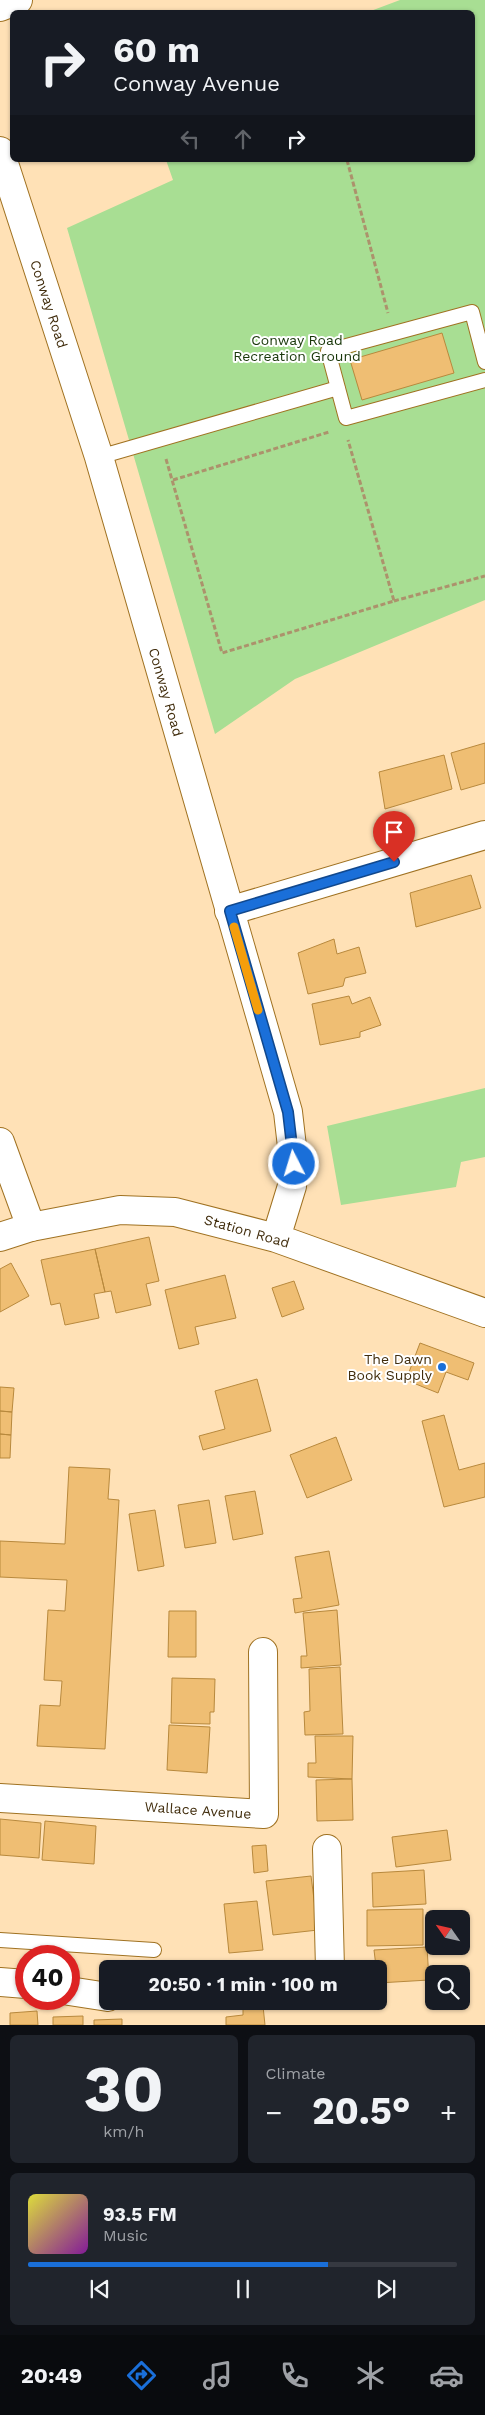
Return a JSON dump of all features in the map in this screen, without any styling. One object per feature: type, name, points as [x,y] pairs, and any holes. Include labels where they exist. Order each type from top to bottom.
[{"type":"street","points":[[0,7],[18,0]]},
{"type":"street","name":"Conway Road","points":[[0,151],[99,457],[288,1112],[294,1164],[292,1186],[276,1238]]},
{"type":"street","points":[[230,911],[485,835]]},
{"type":"street","points":[[0,1142],[30,1227]]},
{"type":"street","name":"Station Road","points":[[0,1237],[30,1227],[120,1210],[175,1212],[276,1238],[485,1312]]},
{"type":"street","name":"Wallace Avenue","points":[[0,1798],[264,1814],[263,1652]]},
{"type":"street","points":[[328,1849],[330,1960]]},
{"type":"street","points":[[0,1982],[15,1983]]},
{"type":"street","points":[[80,1993],[99,1996]]},
{"type":"lane","points":[[485,362],[472,312],[328,351],[346,418],[485,380]]},
{"type":"lane","points":[[99,457],[338,388]]},
{"type":"lane","points":[[0,1940],[154,1950]]},
{"type":"path","points":[[349,162],[393,333]]},
{"type":"path","points":[[173,480],[334,430]]},
{"type":"path","points":[[347,436],[394,601]]},
{"type":"path","points":[[160,439],[222,653],[394,601],[485,576]]},
{"type":"green space","name":"Conway Road Recreation Ground","points":[[400,0],[485,0],[485,600],[295,679],[215,734],[67,228],[173,180],[167,162],[475,162],[475,10],[373,10]]},
{"type":"green space","points":[[485,1088],[485,1157],[461,1162],[456,1187],[341,1205],[327,1126]]},
{"type":"building","points":[[442,333],[454,373],[362,400],[350,360]]},
{"type":"building","points":[[485,743],[485,783],[461,790],[451,753]]},
{"type":"building","points":[[444,755],[452,789],[385,809],[379,772]]},
{"type":"building","points":[[471,875],[481,908],[416,927],[410,893]]},
{"type":"building","points":[[334,939],[337,954],[359,947],[366,973],[345,978],[343,986],[308,994],[298,953]]},
{"type":"building","points":[[349,996],[352,1004],[370,997],[381,1025],[360,1032],[360,1037],[320,1045],[312,1004]]},
{"type":"building","points":[[149,1237],[159,1281],[146,1284],[151,1305],[116,1313],[111,1291],[105,1292],[95,1249]]},
{"type":"building","points":[[95,1249],[105,1292],[94,1294],[99,1318],[65,1325],[60,1303],[51,1305],[41,1260]]},
{"type":"building","points":[[11,1263],[29,1296],[0,1312],[0,1269]]},
{"type":"building","points":[[225,1275],[236,1318],[195,1327],[199,1344],[179,1349],[165,1290]]},
{"type":"building","points":[[294,1281],[304,1309],[282,1317],[272,1288]]},
{"type":"building","name":"The Dawn Book Supply","points":[[420,1343],[474,1363],[468,1380],[446,1372],[438,1393],[406,1380]]},
{"type":"building","points":[[257,1379],[271,1431],[203,1450],[199,1436],[225,1429],[215,1391]]},
{"type":"building","points":[[0,1387],[14,1388],[12,1412],[0,1411]]},
{"type":"building","points":[[0,1411],[12,1412],[11,1435],[0,1434]]},
{"type":"building","points":[[444,1415],[459,1470],[485,1463],[485,1497],[444,1507],[422,1421]]},
{"type":"building","points":[[0,1434],[11,1435],[10,1458],[0,1458]]},
{"type":"building","points":[[336,1437],[352,1480],[307,1498],[290,1455]]},
{"type":"building","points":[[69,1467],[110,1469],[108,1499],[119,1500],[105,1749],[37,1746],[40,1705],[60,1706],[62,1681],[44,1680],[48,1610],[65,1611],[67,1580],[0,1577],[0,1541],[65,1544]]},
{"type":"building","points":[[255,1491],[263,1534],[233,1540],[225,1496]]},
{"type":"building","points":[[209,1500],[216,1543],[185,1548],[178,1505]]},
{"type":"building","points":[[155,1510],[164,1566],[138,1571],[129,1514]]},
{"type":"building","points":[[329,1551],[339,1605],[295,1613],[293,1599],[302,1598],[295,1557]]},
{"type":"building","points":[[337,1610],[341,1665],[301,1668],[301,1656],[307,1656],[303,1613]]},
{"type":"building","points":[[169,1611],[196,1611],[196,1657],[168,1657]]},
{"type":"building","points":[[340,1667],[343,1734],[305,1735],[304,1712],[310,1711],[309,1669]]},
{"type":"building","points":[[172,1678],[215,1679],[214,1712],[210,1712],[210,1724],[171,1723]]},
{"type":"building","points":[[169,1725],[210,1727],[207,1773],[167,1770]]},
{"type":"building","points":[[315,1736],[353,1736],[352,1779],[308,1777],[308,1763],[316,1763]]},
{"type":"building","points":[[352,1779],[353,1820],[317,1821],[316,1780]]},
{"type":"building","points":[[0,1819],[41,1823],[39,1858],[0,1855]]},
{"type":"building","points":[[45,1821],[96,1826],[94,1864],[42,1860]]},
{"type":"building","points":[[447,1830],[451,1860],[396,1867],[392,1837]]},
{"type":"building","points":[[266,1845],[268,1871],[254,1873],[252,1846]]},
{"type":"building","points":[[424,1870],[426,1904],[373,1907],[372,1873]]},
{"type":"building","points":[[311,1876],[318,1930],[273,1935],[266,1881]]},
{"type":"building","points":[[257,1901],[263,1950],[229,1953],[224,1904]]},
{"type":"building","points":[[423,1909],[423,1945],[367,1946],[367,1910]]},
{"type":"building","points":[[425,1947],[428,1965],[425,1965],[425,1980],[387,1982],[387,1960],[375,1960],[374,1950]]},
{"type":"building","points":[[243,2010],[263,2010],[265,2025],[226,2025],[226,2017],[243,2015]]},
{"type":"building","points":[[37,2011],[38,2025],[10,2025],[10,2013]]},
{"type":"building","points":[[83,2016],[83,2025],[53,2025],[53,2017]]},
{"type":"building","points":[[122,2019],[122,2025],[94,2025],[94,2020]]},
{"type":"slow traffic","points":[[234,927],[258,1010]]},
{"type":"place","name":"The Dawn Book Supply","points":[[442,1367]]},
{"type":"route","points":[[294,1164],[288,1112],[230,911],[394,862]]}]
